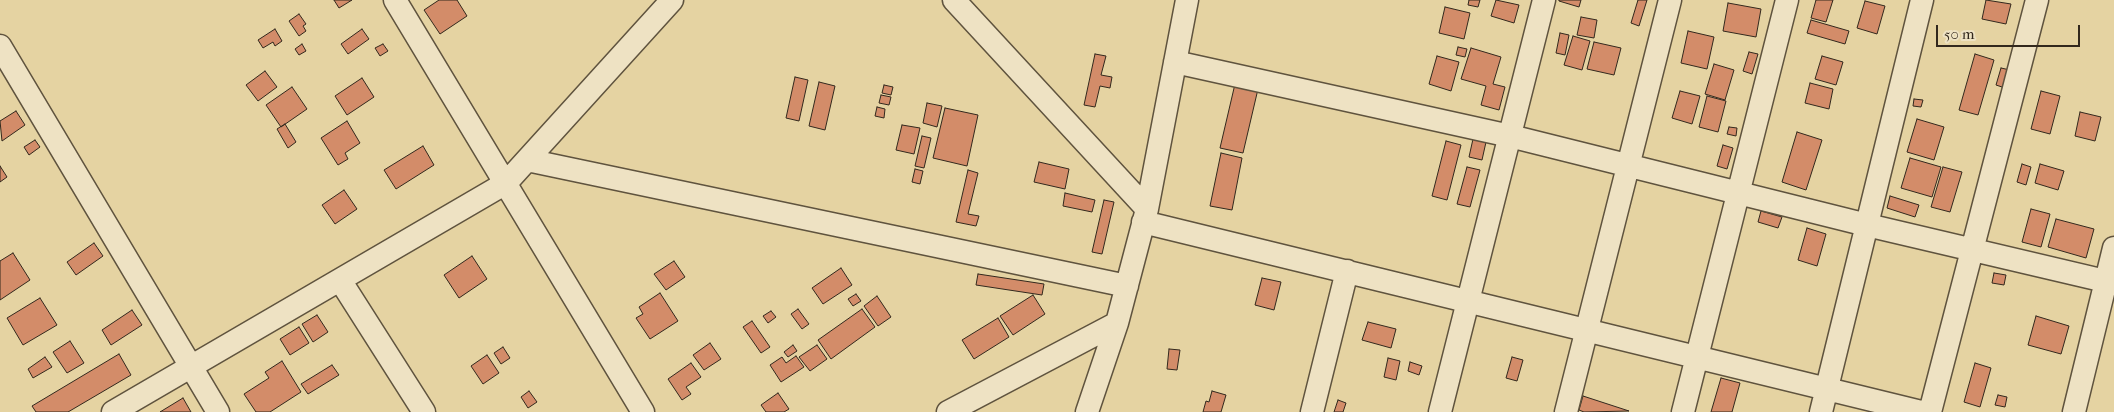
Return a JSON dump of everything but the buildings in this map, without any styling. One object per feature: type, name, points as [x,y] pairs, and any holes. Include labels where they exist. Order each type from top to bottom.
[{"type":"street","points":[[395,0],[643,412]]},
{"type":"street","points":[[113,412],[506,183],[672,0]]},
{"type":"street","points":[[954,0],[1145,215],[1347,272],[1921,412]]},
{"type":"street","points":[[1087,412],[1117,323],[1145,215],[1187,0]]},
{"type":"street","points":[[1440,412],[1544,0]]},
{"type":"street","points":[[1566,412],[1670,0]]},
{"type":"street","points":[[1683,412],[1787,0]]},
{"type":"street","points":[[1821,412],[1922,0]]},
{"type":"street","points":[[1930,412],[2038,0]]},
{"type":"street","points":[[0,46],[218,412]]},
{"type":"street","points":[[1175,62],[1510,136],[1867,225],[2110,282]]},
{"type":"street","points":[[527,160],[1126,286]]},
{"type":"street","points":[[2074,412],[2110,282],[2114,248]]},
{"type":"street","points":[[1312,412],[1347,272]]},
{"type":"street","points":[[340,280],[424,412]]},
{"type":"street","points":[[948,412],[1117,323]]}]
